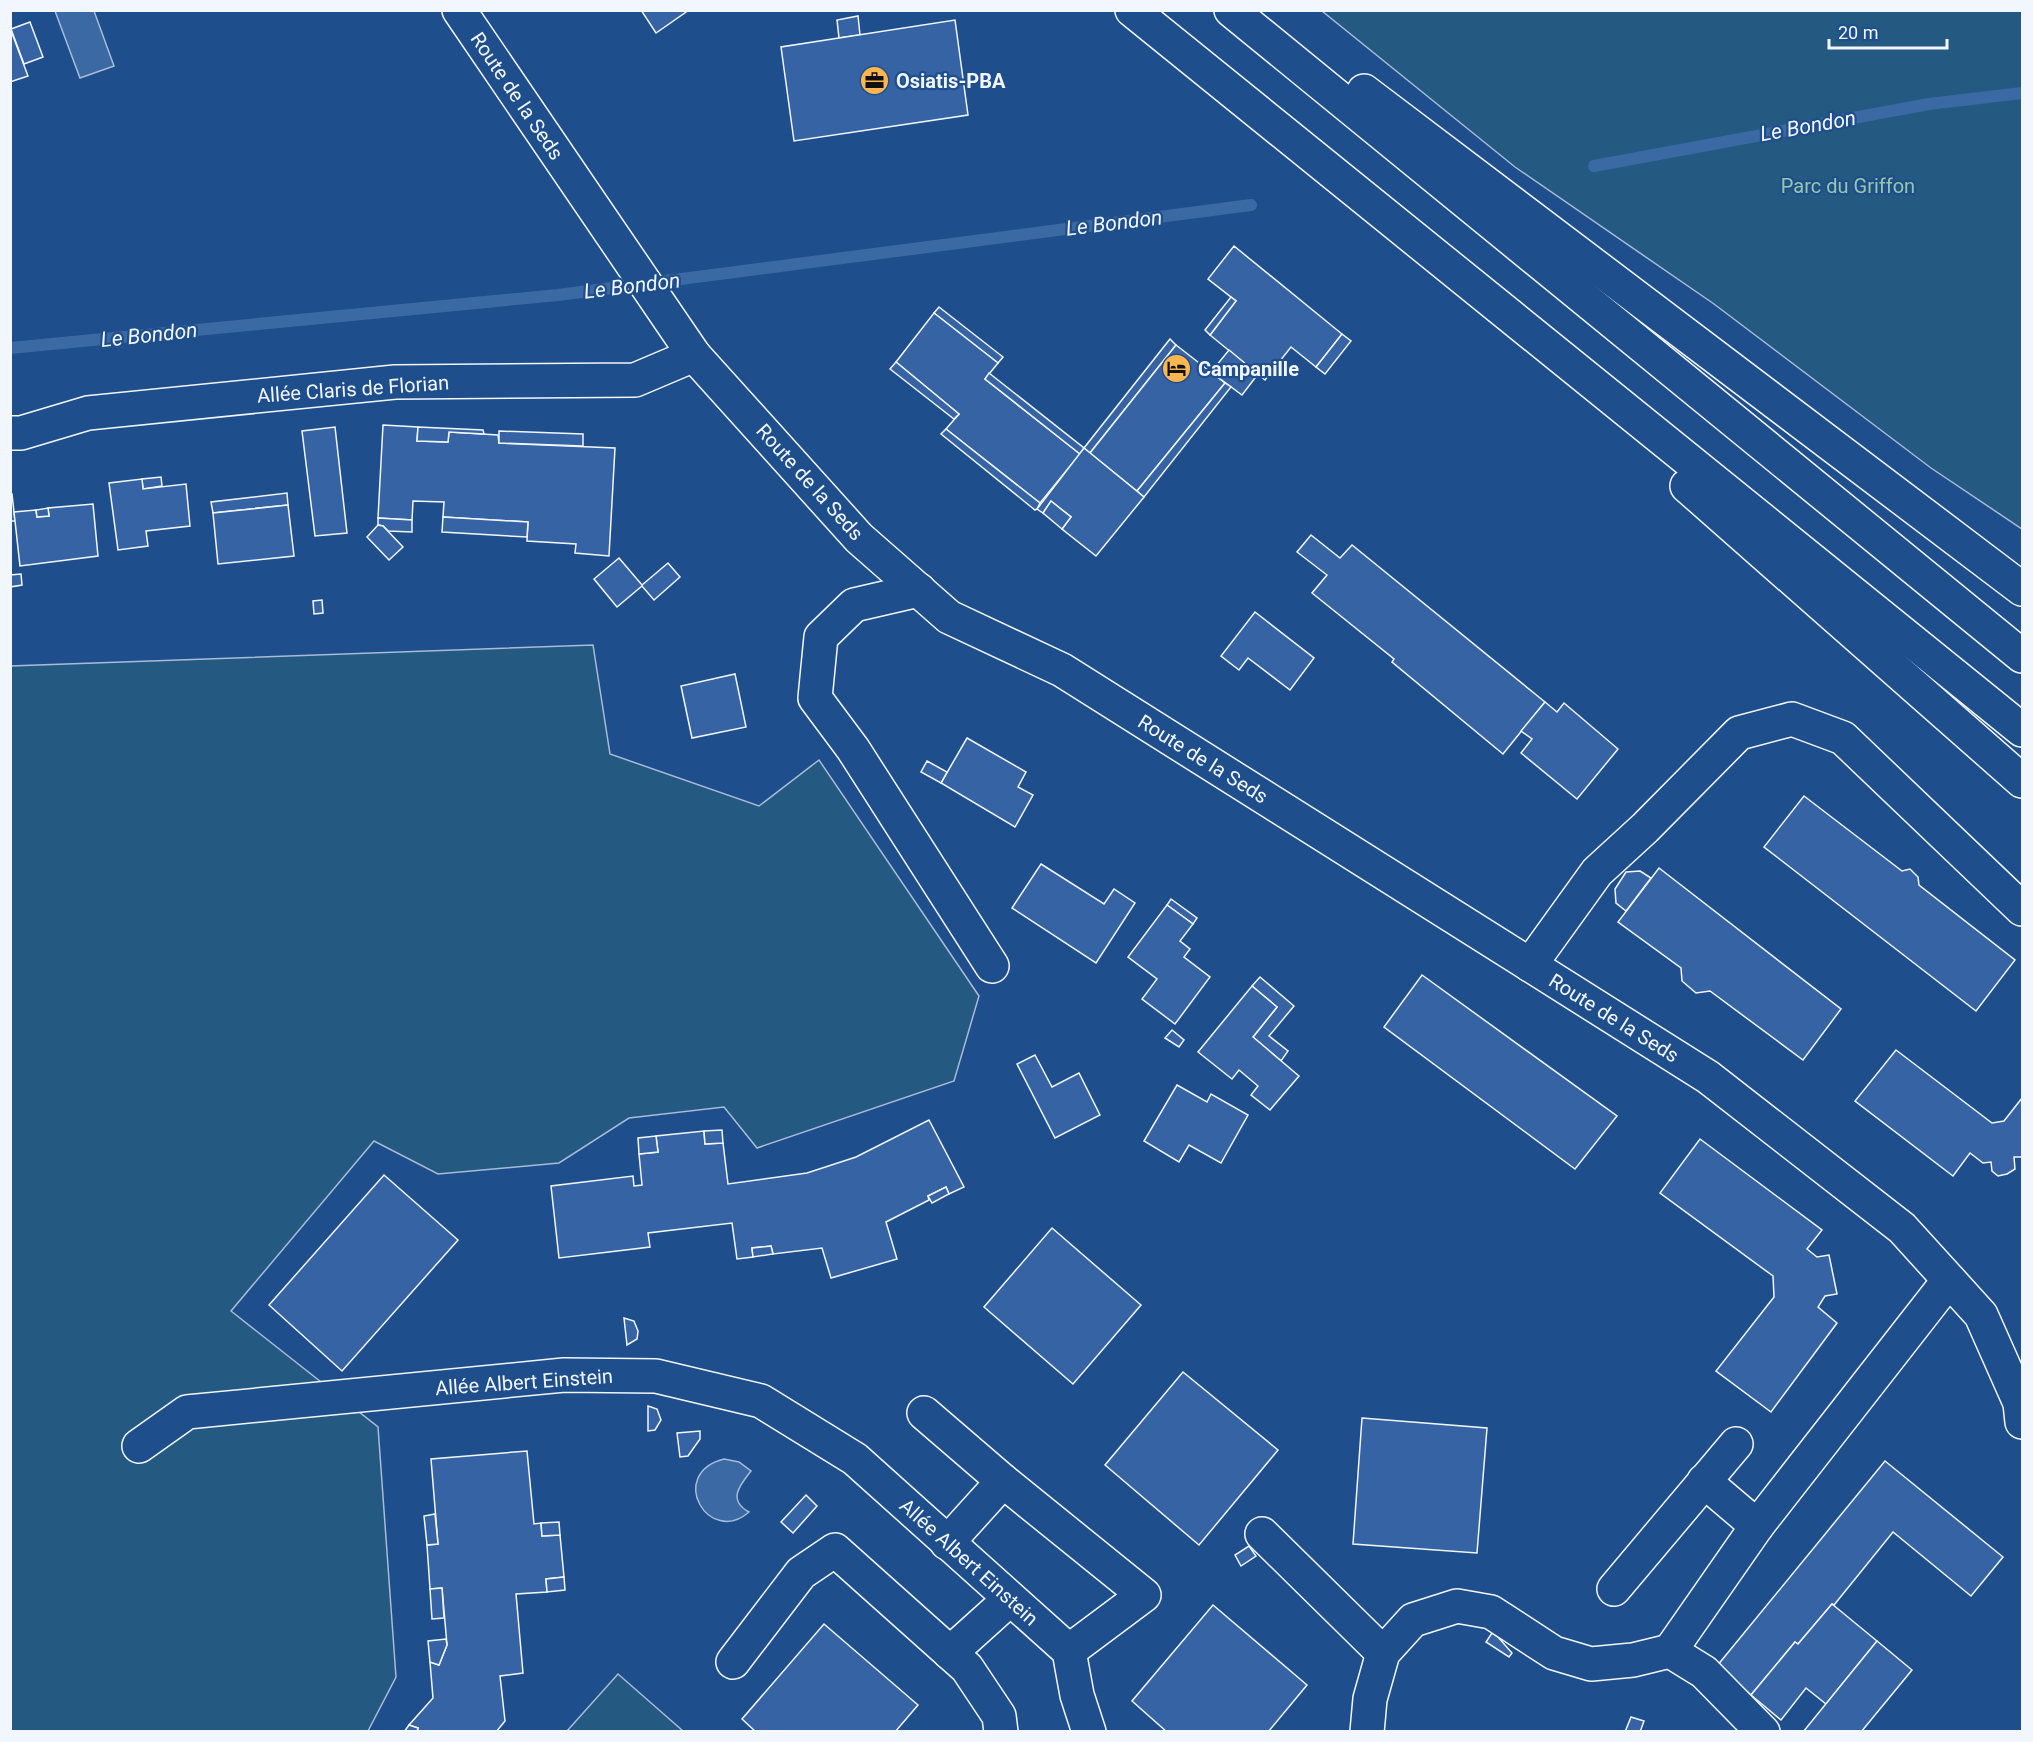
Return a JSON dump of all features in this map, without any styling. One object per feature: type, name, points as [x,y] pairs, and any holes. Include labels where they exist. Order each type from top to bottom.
[{"type":"main road","name":"Route de la Seds","points":[[459,10],[694,355],[860,538],[949,617],[1062,670],[1708,1077],[1902,1228],[1981,1315],[2020,1403],[2022,1422]]},
{"type":"main road","points":[[1132,10],[2022,730]]},
{"type":"main road","points":[[1231,10],[2022,656]]},
{"type":"main road","points":[[1257,10],[2022,589]]},
{"type":"main road","points":[[1318,161],[2022,782]]},
{"type":"main road","name":"Allée Claris de Florian","points":[[10,433],[21,433],[88,413],[395,382],[635,380],[694,355]]},
{"type":"main road","points":[[919,590],[854,605],[821,637],[815,699],[854,749],[992,966]]},
{"type":"main road","points":[[1530,965],[1597,872],[1645,828],[1738,733],[1792,719],[1843,738],[2022,909]]},
{"type":"main road","points":[[1367,1731],[1370,1699],[1383,1653],[1413,1620],[1457,1606],[1491,1612],[1554,1653],[1591,1664],[1633,1660],[1670,1651],[1757,1526],[1948,1280]]},
{"type":"main road","name":"Allée Albert Einstein","points":[[139,1446],[187,1412],[564,1375],[656,1376],[761,1401],[855,1459],[1069,1652]]},
{"type":"main road","points":[[924,1413],[1003,1481],[1144,1595],[1069,1652],[1077,1695],[1089,1731]]},
{"type":"main road","points":[[1614,1589],[1736,1444]]},
{"type":"main road","points":[[947,1543],[1003,1481]]},
{"type":"main road","points":[[1704,1481],[1757,1526]]},
{"type":"main road","points":[[1262,1534],[1383,1653]]},
{"type":"main road","points":[[733,1662],[801,1574],[835,1550],[967,1668],[999,1716],[1001,1731]]},
{"type":"main road","points":[[950,1653],[1010,1599]]},
{"type":"main road","points":[[1670,1651],[1704,1672],[1764,1731]]},
{"type":"green space","name":"Parc du Griffon","points":[[1322,11],[2022,11],[2022,529],[1931,468],[1714,304],[1515,167]]},
{"type":"green space","points":[[593,645],[610,754],[759,806],[819,760],[979,996],[954,1081],[757,1148],[724,1107],[629,1118],[559,1163],[438,1174],[374,1141],[231,1311],[378,1427],[396,1677],[368,1731],[11,1731],[10,666]]},
{"type":"green space","points":[[618,1674],[683,1731],[567,1731]]},
{"type":"shaded area","points":[[55,11],[94,11],[114,66],[80,78]]},
{"type":"shaded area","points":[[724,1459],[739,1462],[751,1471],[740,1487],[737,1497],[742,1507],[749,1512],[734,1520],[720,1521],[708,1515],[700,1504],[696,1492],[698,1479],[707,1467]]},
{"type":"building","points":[[641,10],[689,10],[656,33]]},
{"type":"building","points":[[858,16],[860,35],[839,38],[837,20]]},
{"type":"building","name":"Osiatis-PBA","points":[[955,20],[968,115],[794,141],[781,47]]},
{"type":"building","points":[[30,22],[43,57],[24,64],[11,29]]},
{"type":"building","points":[[10,28],[28,76],[10,82]]},
{"type":"building","points":[[1234,246],[1342,334],[1316,367],[1291,347],[1265,380],[1210,335],[1236,301],[1208,279]]},
{"type":"building","points":[[1231,297],[1236,301],[1210,335],[1205,330]]},
{"type":"building","points":[[939,307],[1003,357],[998,363],[934,313]]},
{"type":"building","points":[[934,313],[998,363],[985,379],[1080,454],[1040,503],[946,429],[959,414],[896,362]]},
{"type":"building","points":[[1342,334],[1351,341],[1325,374],[1316,367]]},
{"type":"building","points":[[1170,339],[1176,345],[1090,453],[1084,448]]},
{"type":"building","points":[[1176,345],[1225,383],[1137,491],[1090,453]]},
{"type":"building","points":[[1229,350],[1258,374],[1242,395],[1211,372]]},
{"type":"building","points":[[896,362],[959,414],[954,419],[890,369]]},
{"type":"building","points":[[989,373],[1084,448],[1080,454],[985,379]]},
{"type":"building","points":[[1225,383],[1231,387],[1144,497],[1137,491]]},
{"type":"building","points":[[383,425],[418,427],[417,441],[448,442],[449,432],[498,435],[499,443],[615,448],[609,556],[575,553],[576,544],[527,541],[528,522],[443,517],[444,502],[413,501],[412,520],[378,518]]},
{"type":"building","points":[[335,427],[347,533],[315,536],[302,431]]},
{"type":"building","points":[[418,427],[483,430],[484,434],[449,432],[448,442],[417,441]]},
{"type":"building","points":[[946,429],[1040,503],[1037,509],[1035,510],[941,434]]},
{"type":"building","points":[[499,431],[583,434],[583,446],[499,443]]},
{"type":"building","points":[[1084,448],[1144,497],[1096,556],[1062,529],[1071,517],[1051,501],[1043,513],[1037,509]]},
{"type":"building","points":[[161,477],[162,486],[143,489],[142,479]]},
{"type":"building","points":[[142,479],[143,489],[186,484],[190,526],[146,531],[148,546],[118,550],[109,483]]},
{"type":"building","points":[[287,493],[288,505],[213,513],[211,502]]},
{"type":"building","points":[[10,494],[12,494],[15,521],[10,521]]},
{"type":"building","points":[[1051,501],[1071,517],[1062,529],[1043,513]]},
{"type":"building","points":[[93,504],[98,556],[20,566],[14,512],[36,510],[37,517],[49,516],[48,508]]},
{"type":"building","points":[[288,505],[294,556],[218,564],[213,513]]},
{"type":"building","points":[[48,508],[49,516],[37,517],[36,510]]},
{"type":"building","points":[[443,517],[528,522],[527,537],[442,532]]},
{"type":"building","points":[[378,518],[412,520],[412,532],[388,531],[378,525]]},
{"type":"building","points":[[378,525],[383,526],[403,547],[389,560],[367,537]]},
{"type":"building","points":[[1311,535],[1340,558],[1352,545],[1545,702],[1503,754],[1392,662],[1394,659],[1312,593],[1327,575],[1297,552]]},
{"type":"building","points":[[619,558],[642,585],[668,563],[680,577],[654,600],[642,586],[617,607],[594,579]]},
{"type":"building","points":[[21,574],[22,585],[10,587],[10,575]]},
{"type":"building","points":[[322,600],[323,613],[314,614],[313,601]]},
{"type":"building","points":[[1255,612],[1314,658],[1290,690],[1248,658],[1239,670],[1221,656]]},
{"type":"building","points":[[735,674],[746,727],[692,738],[681,686]]},
{"type":"building","points":[[1545,702],[1557,712],[1564,703],[1618,749],[1577,799],[1521,753],[1532,739],[1521,731]]},
{"type":"building","points":[[967,738],[1026,772],[1018,787],[1033,795],[1015,827],[941,783]]},
{"type":"building","points":[[927,761],[947,772],[941,783],[921,772]]},
{"type":"building","points":[[1804,796],[1902,871],[1910,869],[1918,877],[1919,885],[2015,960],[1976,1011],[1764,847]]},
{"type":"building","points":[[1041,864],[1104,904],[1114,889],[1135,903],[1096,963],[1012,908]]},
{"type":"building","points":[[1659,868],[1841,1009],[1803,1060],[1710,991],[1696,993],[1682,981],[1681,968],[1618,922]]},
{"type":"building","points":[[1640,871],[1651,878],[1626,911],[1616,903],[1615,889],[1626,872]]},
{"type":"building","points":[[1171,899],[1197,918],[1193,924],[1167,905]]},
{"type":"building","points":[[1167,905],[1193,924],[1180,941],[1190,949],[1184,957],[1210,977],[1175,1024],[1142,999],[1157,979],[1128,957]]},
{"type":"building","points":[[1422,975],[1617,1116],[1575,1169],[1384,1027]]},
{"type":"building","points":[[1260,977],[1294,1006],[1269,1036],[1288,1051],[1281,1061],[1253,1037],[1277,1007],[1252,986]]},
{"type":"building","points":[[1252,986],[1277,1007],[1253,1037],[1299,1076],[1270,1110],[1251,1095],[1258,1086],[1239,1070],[1232,1079],[1198,1052]]},
{"type":"building","points":[[1172,1030],[1184,1040],[1179,1047],[1165,1038]]},
{"type":"building","points":[[1896,1050],[1992,1123],[2004,1121],[2022,1098],[2022,1157],[2014,1157],[2015,1169],[1998,1176],[1992,1171],[1991,1162],[1983,1163],[1970,1153],[1953,1176],[1855,1101]]},
{"type":"building","points":[[1035,1055],[1052,1087],[1079,1073],[1100,1115],[1055,1138],[1017,1064]]},
{"type":"building","points":[[1177,1085],[1207,1102],[1211,1094],[1248,1115],[1221,1163],[1189,1145],[1179,1162],[1144,1141]]},
{"type":"building","points":[[929,1120],[964,1187],[949,1194],[946,1187],[928,1196],[929,1200],[886,1222],[897,1259],[831,1278],[822,1248],[773,1254],[771,1246],[752,1248],[753,1257],[737,1259],[732,1223],[648,1233],[650,1247],[559,1258],[551,1186],[633,1176],[634,1186],[642,1185],[639,1154],[658,1152],[656,1136],[704,1131],[705,1144],[723,1143],[728,1184],[807,1173],[856,1157]]},
{"type":"building","points":[[722,1130],[723,1143],[705,1144],[704,1131]]},
{"type":"building","points":[[656,1136],[658,1152],[639,1154],[638,1138]]},
{"type":"building","points":[[1700,1139],[1822,1230],[1807,1249],[1817,1257],[1829,1255],[1837,1294],[1825,1296],[1818,1307],[1837,1323],[1771,1412],[1716,1371],[1774,1297],[1773,1276],[1660,1193]]},
{"type":"building","points":[[384,1175],[458,1240],[342,1371],[269,1305]]},
{"type":"building","points":[[946,1187],[949,1194],[932,1203],[928,1196]]},
{"type":"building","points":[[1052,1228],[1141,1305],[1073,1384],[984,1307]]},
{"type":"building","points":[[771,1246],[773,1254],[753,1257],[752,1248]]},
{"type":"building","points":[[624,1318],[634,1321],[638,1331],[637,1339],[627,1345]]},
{"type":"building","points":[[1183,1372],[1278,1450],[1199,1545],[1105,1465]]},
{"type":"building","points":[[648,1406],[657,1409],[661,1420],[655,1430],[648,1431]]},
{"type":"building","points":[[1362,1418],[1487,1428],[1477,1553],[1353,1544]]},
{"type":"building","points":[[700,1431],[700,1439],[688,1456],[680,1457],[677,1433]]},
{"type":"building","points":[[527,1451],[534,1524],[541,1523],[542,1536],[560,1535],[564,1577],[546,1579],[547,1592],[516,1594],[523,1673],[500,1676],[505,1721],[496,1732],[417,1732],[418,1728],[409,1725],[433,1698],[430,1662],[439,1665],[447,1645],[442,1588],[430,1589],[427,1545],[438,1544],[431,1459]]},
{"type":"building","points":[[1885,1461],[2003,1557],[1971,1596],[1893,1532],[1834,1605],[1832,1604],[1798,1644],[1795,1642],[1751,1695],[1717,1666]]},
{"type":"building","points":[[806,1495],[817,1506],[793,1533],[781,1522]]},
{"type":"building","points":[[435,1514],[438,1544],[427,1545],[424,1516]]},
{"type":"building","points":[[559,1522],[560,1535],[542,1536],[541,1523]]},
{"type":"building","points":[[1249,1546],[1256,1556],[1241,1566],[1235,1555]]},
{"type":"building","points":[[564,1577],[565,1590],[547,1592],[546,1579]]},
{"type":"building","points":[[442,1588],[444,1618],[432,1619],[430,1589]]},
{"type":"building","points":[[1832,1604],[1877,1641],[1826,1704],[1806,1688],[1781,1720],[1751,1695],[1795,1642],[1798,1644]]},
{"type":"building","points":[[1213,1605],[1307,1685],[1268,1732],[1167,1732],[1132,1701]]},
{"type":"building","points":[[824,1624],[918,1705],[895,1732],[756,1732],[742,1719]]},
{"type":"building","points":[[1492,1633],[1512,1653],[1509,1657],[1486,1642]]},
{"type":"building","points":[[446,1639],[447,1645],[439,1665],[430,1662],[428,1641]]},
{"type":"building","points":[[1877,1641],[1912,1670],[1861,1732],[1803,1732]]},
{"type":"building","points":[[1631,1717],[1644,1721],[1640,1732],[1625,1732]]},
{"type":"building","points":[[409,1725],[418,1728],[417,1732],[404,1732]]},
{"type":"waterway","name":"Le Bondon","points":[[1594,166],[1929,104],[2022,93]]},
{"type":"waterway","name":"Le Bondon","points":[[10,348],[558,295],[1251,205]]},
{"type":"place","name":"Osiatis-PBA","points":[[875,81]]},
{"type":"place","name":"Campanille","points":[[1177,369]]}]
